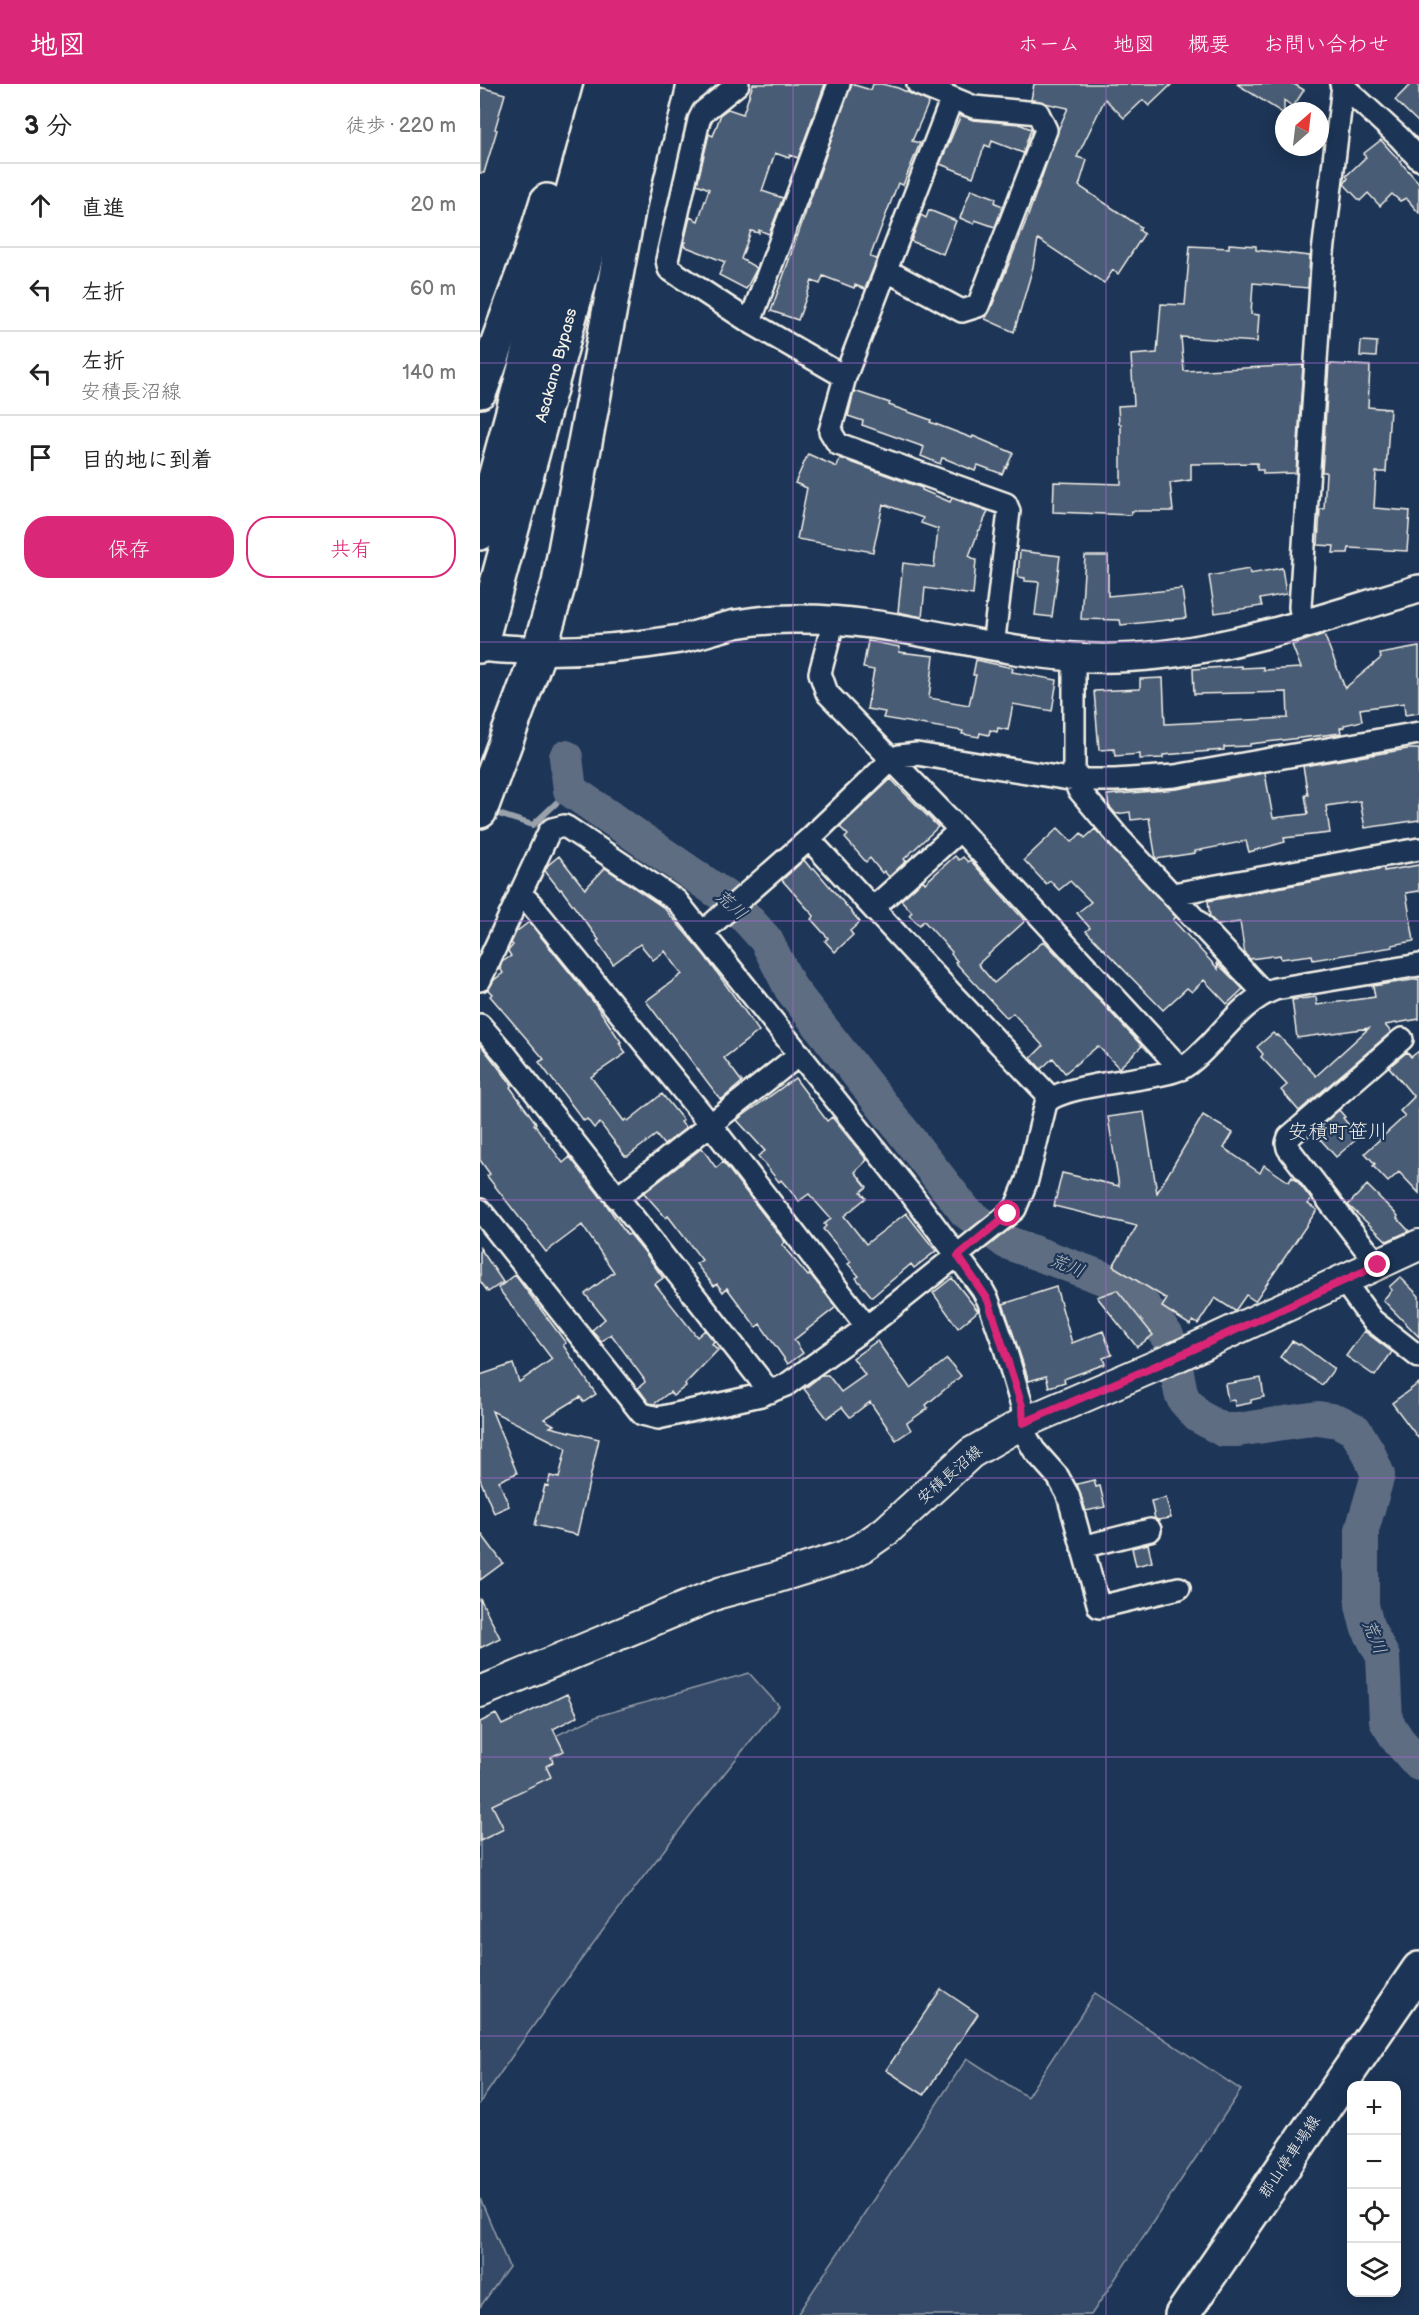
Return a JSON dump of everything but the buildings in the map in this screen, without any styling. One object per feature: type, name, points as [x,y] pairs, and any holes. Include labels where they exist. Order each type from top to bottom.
[{"type":"main road","points":[[480,392],[531,252],[583,84]]},
{"type":"main road","name":"Asakano Bypass","points":[[480,533],[602,84]]},
{"type":"main road","name":"Asakano Bypass","points":[[488,648],[633,84]]},
{"type":"main road","points":[[480,811],[538,651],[559,583],[630,200],[658,84]]},
{"type":"main road","name":"安積長沼線","points":[[480,1692],[708,1597],[845,1556],[863,1547],[902,1518],[972,1453],[1023,1423],[1164,1363],[1419,1245]]},
{"type":"main road","name":"郡山停車場線","points":[[1182,2315],[1419,1969]]},
{"type":"main road","points":[[1367,2081],[1419,2006]]},
{"type":"main road","name":"郡山停車場線","points":[[1207,2315],[1347,2111]]},
{"type":"street","points":[[738,84],[703,112],[699,120],[667,260],[669,268],[750,322],[845,377]]},
{"type":"street","points":[[750,322],[839,84]]},
{"type":"street","points":[[886,270],[962,311],[978,306],[1046,130],[1038,113],[974,107],[918,84]]},
{"type":"street","points":[[1342,85],[1399,137],[1419,159]]},
{"type":"street","points":[[1303,623],[1300,607],[1323,253],[1342,85]]},
{"type":"street","points":[[952,98],[845,377],[830,431],[838,444],[1006,504],[1010,511],[993,647]]},
{"type":"street","points":[[488,648],[538,651],[650,644],[736,624],[830,618],[993,647],[1074,657],[1120,657],[1218,646],[1419,589]]},
{"type":"street","points":[[830,618],[830,635],[820,673],[827,693],[960,830],[1181,1069]]},
{"type":"street","points":[[1074,657],[1075,780],[1084,797],[1120,840],[1264,993]]},
{"type":"street","points":[[703,932],[899,756],[917,754],[1075,780],[1115,780],[1175,776],[1419,733]]},
{"type":"street","points":[[480,980],[552,829],[564,826],[677,901],[958,1256],[988,1300],[1022,1406],[1023,1423],[1028,1440],[1065,1488],[1099,1607],[1179,1588]]},
{"type":"street","points":[[873,908],[960,830]]},
{"type":"street","points":[[809,839],[1051,1098]]},
{"type":"street","points":[[1173,894],[1419,849]]},
{"type":"street","points":[[520,893],[612,1001],[867,1327]]},
{"type":"street","points":[[480,1210],[642,1414],[658,1418],[770,1392],[786,1385],[867,1327],[1015,1209],[1022,1194],[1046,1103],[1051,1098],[1078,1090],[1181,1069],[1196,1059],[1264,993],[1292,985],[1331,981],[1419,965]]},
{"type":"street","points":[[480,1025],[770,1392]]},
{"type":"street","points":[[1378,1265],[1293,1155],[1287,1143],[1289,1137],[1402,1040]]},
{"type":"street","points":[[617,1198],[800,1054]]},
{"type":"street","points":[[1343,1280],[1372,1320],[1419,1357]]},
{"type":"street","points":[[1082,1547],[1150,1530]]},
{"type":"shaded area","points":[[749,1673],[779,1706],[625,1901],[551,2001],[480,2103],[480,1771],[598,1716]]},
{"type":"shaded area","points":[[1095,1993],[1241,2090],[1091,2315],[797,2315],[967,2058],[1027,2097]]},
{"type":"shaded area","points":[[480,2198],[509,2267],[480,2307]]},
{"type":"waterway","name":"荒川","points":[[566,757],[570,790],[727,898],[766,940],[791,989],[966,1212],[1006,1242],[1111,1281],[1133,1292],[1167,1336],[1172,1347],[1181,1393],[1198,1416],[1223,1430],[1318,1418],[1338,1421],[1355,1430],[1368,1451],[1378,1475],[1362,1530],[1362,1605],[1367,1626],[1383,1657],[1386,1721],[1398,1740],[1419,1764]]},
{"type":"waterway","points":[[489,811],[533,825],[570,790]]},
{"type":"district","name":"安積町笹川","points":[[1338,1132]]},
{"type":"route","points":[[1008,1214],[958,1256],[988,1300],[1022,1406],[1023,1423],[1047,1415],[1378,1265]]}]
